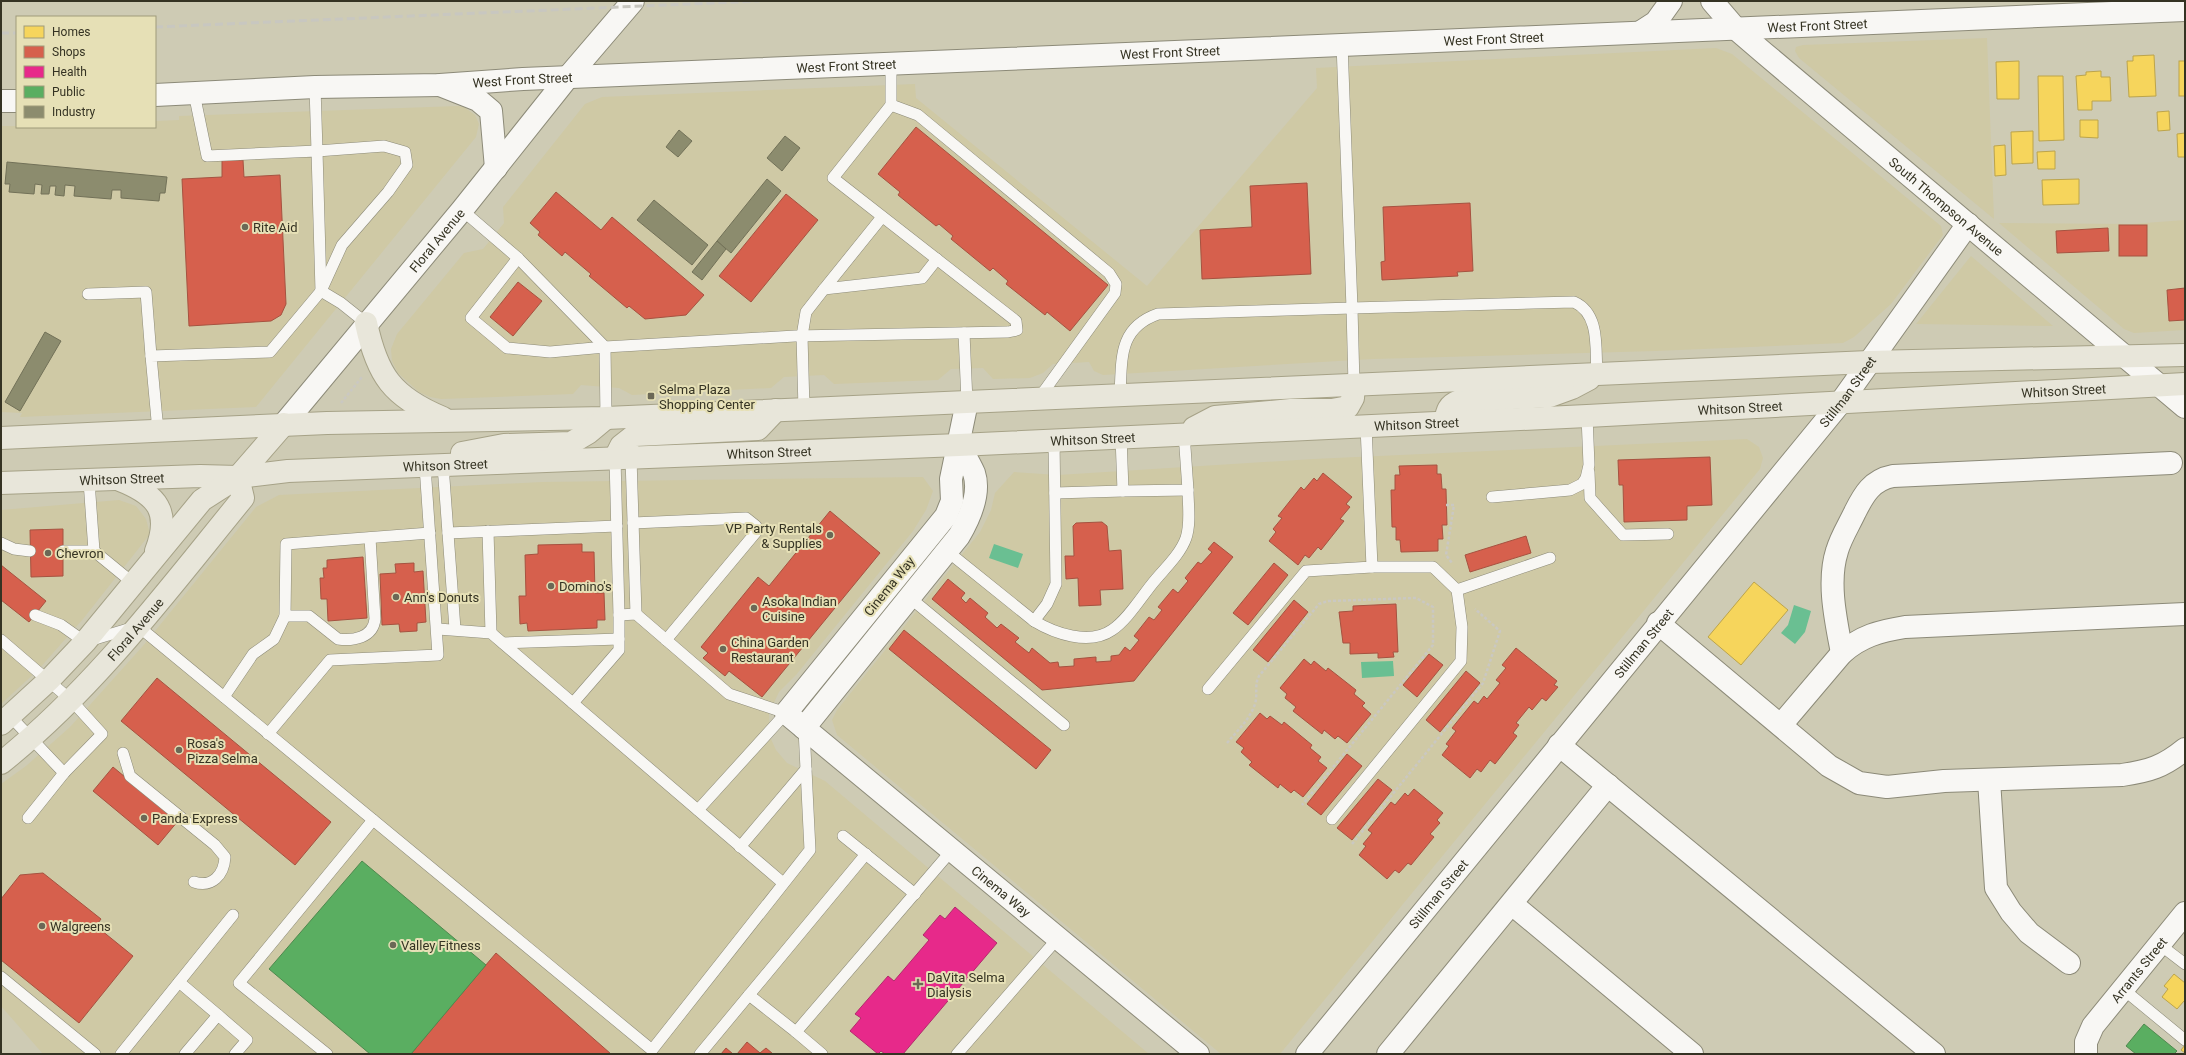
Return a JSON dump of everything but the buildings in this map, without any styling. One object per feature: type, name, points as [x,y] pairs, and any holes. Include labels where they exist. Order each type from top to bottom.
[{"type":"main road","points":[[366,323],[374,355],[389,382],[418,405],[446,419]]},
{"type":"main road","points":[[1,438],[284,424],[446,419],[606,418],[1869,362],[2185,355]]},
{"type":"main road","points":[[1445,422],[1447,410],[1451,404],[1459,401],[1550,396],[1572,388],[1597,374]]},
{"type":"main road","name":"Whitson Street","points":[[1,483],[200,476],[238,477],[288,471],[959,445],[1184,433],[1587,416],[2185,384]]},
{"type":"main road","points":[[1184,433],[1215,417],[1291,410],[1332,410],[1348,407],[1353,398],[1354,385]]},
{"type":"main road","points":[[623,458],[621,446],[635,435],[758,429],[776,410]]},
{"type":"main road","points":[[434,466],[453,455],[504,446],[571,443],[588,433],[606,418]]},
{"type":"main road","name":"Floral Avenue","points":[[6,720],[49,680],[85,642],[202,500],[238,477],[284,424]]},
{"type":"main road","name":"Floral Avenue","points":[[1,764],[31,739],[72,701],[138,626],[242,498],[238,477]]},
{"type":"main road","points":[[119,480],[144,493],[159,510],[162,517],[163,528],[153,559]]},
{"type":"street","name":"Floral Avenue","points":[[284,424],[366,323],[462,210],[568,77],[633,1]]},
{"type":"street","points":[[1642,31],[1656,22],[1671,1]]},
{"type":"street","name":"South Thompson Avenue","points":[[1712,1],[1736,29],[2185,407]]},
{"type":"street","name":"West Front Street","points":[[156,95],[315,87],[440,85],[568,77],[892,63],[1642,31],[1736,29],[2185,10]]},
{"type":"street","points":[[440,85],[478,100],[491,111],[496,168]]},
{"type":"street","points":[[1,101],[16,100]]},
{"type":"street","name":"Stillman Street","points":[[1307,1054],[1840,402],[1968,224]]},
{"type":"street","name":"Cinema Way","points":[[967,402],[951,479],[952,501],[946,516],[786,713],[1198,1054]]},
{"type":"street","name":"Cinema Way","points":[[804,728],[959,536],[967,523],[973,508],[975,493],[974,474],[959,445]]},
{"type":"street","points":[[1842,653],[1836,619],[1834,561],[1837,550],[1862,498],[1869,489],[1881,479],[1893,476],[2171,463]]},
{"type":"street","points":[[1781,725],[1842,653],[1863,637],[1886,630],[2185,614]]},
{"type":"street","points":[[1658,623],[1829,766],[1859,783],[1887,787],[1944,781],[2122,775],[2144,772],[2159,767],[2185,749]]},
{"type":"street","points":[[1559,745],[1934,1054]]},
{"type":"street","points":[[1989,780],[1996,888],[2011,912],[2029,933],[2069,964]]},
{"type":"street","points":[[1388,1054],[1608,785]]},
{"type":"street","points":[[1512,904],[1692,1054]]},
{"type":"street","name":"Arrants Street","points":[[2086,1054],[2086,1042],[2093,1026],[2185,913]]},
{"type":"lane","points":[[1342,44],[1354,385]]},
{"type":"lane","points":[[518,258],[471,318],[507,348],[550,352],[605,347],[802,336],[1017,330],[1016,321],[833,178],[891,105],[892,63]]},
{"type":"lane","points":[[315,87],[321,291]]},
{"type":"lane","points":[[151,356],[270,352],[321,291],[342,245],[388,192],[407,165],[405,152],[384,146],[317,151],[207,156],[194,93]]},
{"type":"lane","points":[[891,105],[918,115],[1110,273],[1116,284],[1115,294],[1038,399]]},
{"type":"lane","points":[[462,210],[518,258],[605,347],[606,418]]},
{"type":"lane","points":[[804,409],[802,336],[806,312],[882,217]]},
{"type":"lane","points":[[824,289],[922,278],[937,259]]},
{"type":"lane","points":[[321,291],[341,303],[366,323]]},
{"type":"lane","points":[[88,294],[146,292],[158,431]]},
{"type":"lane","points":[[1120,395],[1121,370],[1127,337],[1133,328],[1148,317],[1158,314],[1574,302],[1582,306],[1592,319],[1597,374]]},
{"type":"lane","points":[[964,332],[967,402]]},
{"type":"lane","points":[[1587,416],[1590,498],[1622,535],[1668,534]]},
{"type":"lane","points":[[1366,426],[1372,567]]},
{"type":"lane","points":[[947,551],[1034,621],[1060,635],[1104,635],[1113,630],[1181,549],[1189,527],[1184,433]]},
{"type":"lane","points":[[1121,436],[1123,492]]},
{"type":"lane","points":[[1034,621],[1053,594],[1056,584],[1054,440]]},
{"type":"lane","points":[[623,458],[633,523],[636,614]]},
{"type":"lane","points":[[573,703],[619,650],[617,526],[623,458]]},
{"type":"lane","points":[[1492,497],[1570,490],[1582,484],[1586,478],[1589,465]]},
{"type":"lane","points":[[434,466],[448,533],[455,630]]},
{"type":"lane","points":[[268,734],[330,660],[438,655],[438,629],[430,533],[434,466]]},
{"type":"lane","points":[[89,481],[94,551]]},
{"type":"lane","points":[[1055,493],[1188,490]]},
{"type":"lane","points":[[633,523],[746,518],[756,526],[757,531],[666,640]]},
{"type":"lane","points":[[448,533],[617,526]]},
{"type":"lane","points":[[488,531],[491,633]]},
{"type":"lane","points":[[224,697],[253,654],[274,639],[285,616],[286,544],[430,533]]},
{"type":"lane","points":[[285,616],[309,616],[338,639],[360,638],[369,632],[372,629],[375,620],[370,538]]},
{"type":"lane","points":[[1,543],[14,549],[30,551]]},
{"type":"lane","points":[[63,551],[94,551],[133,583]]},
{"type":"lane","points":[[1457,590],[1550,558]]},
{"type":"lane","points":[[1208,689],[1306,570],[1433,566],[1457,590],[1462,627],[1461,661],[1332,819]]},
{"type":"lane","points":[[909,597],[1064,725]]},
{"type":"lane","points":[[619,615],[636,614],[729,694],[786,713],[698,810]]},
{"type":"lane","points":[[35,615],[61,625],[85,642],[138,626],[651,1052],[810,850],[804,728]]},
{"type":"lane","points":[[438,629],[491,633],[783,883]]},
{"type":"lane","points":[[503,643],[619,639]]},
{"type":"lane","points":[[1,640],[72,701],[102,734],[64,774],[28,818]]},
{"type":"lane","points":[[6,720],[31,739],[64,774]]},
{"type":"lane","points":[[122,753],[130,776],[215,845],[224,857],[223,870],[213,881],[202,884],[194,882]]},
{"type":"lane","points":[[740,847],[806,769]]},
{"type":"lane","points":[[327,1054],[239,983],[373,820]]},
{"type":"lane","points":[[843,836],[915,894]]},
{"type":"lane","points":[[796,1032],[952,850]]},
{"type":"lane","points":[[700,1054],[866,854]]},
{"type":"lane","points":[[121,1054],[233,915]]},
{"type":"lane","points":[[957,1054],[1058,938]]},
{"type":"lane","points":[[2159,944],[2185,964]]},
{"type":"lane","points":[[1,977],[95,1054]]},
{"type":"lane","points":[[179,982],[247,1040],[235,1054]]},
{"type":"lane","points":[[2123,989],[2185,1040]]},
{"type":"lane","points":[[749,995],[822,1054]]},
{"type":"lane","points":[[185,1054],[218,1015]]},
{"type":"path","points":[[341,403],[365,374]]},
{"type":"path","points":[[1227,743],[1248,717],[1255,704],[1256,685],[1259,676],[1319,604],[1328,601],[1416,598],[1433,607],[1433,645],[1302,805]]},
{"type":"shaded area","points":[[1987,38],[1994,219],[1799,58],[1795,51],[1796,47],[1803,45]]},
{"type":"shaded area","points":[[1716,48],[1732,54],[1941,226],[1943,235],[1891,304],[1854,337],[1843,343],[1655,351],[1373,359],[1103,375],[1094,371],[1089,362],[1053,364],[1043,373],[1030,378],[993,379],[983,368],[951,369],[938,380],[834,384],[824,375],[784,377],[771,388],[632,395],[619,388],[581,385],[573,394],[441,399],[430,397],[419,392],[398,373],[392,361],[391,349],[397,334],[464,253],[483,249],[504,223],[503,207],[585,104],[602,97],[915,84],[916,98],[1147,286],[1317,88],[1316,68]]},
{"type":"shaded area","points":[[458,106],[464,107],[475,115],[479,124],[476,137],[256,407],[20,417],[22,413],[1,412],[1,126],[16,126],[16,128],[156,128],[156,121],[179,120],[179,116]]},
{"type":"shaded area","points":[[2185,220],[2185,330],[2134,333],[2124,329],[1999,223],[2132,224]]},
{"type":"shaded area","points":[[1971,256],[2053,326],[1916,324]]},
{"type":"shaded area","points":[[1747,439],[1759,447],[1763,458],[1760,469],[1280,1054],[1221,1054],[837,735],[832,720],[837,710],[980,532],[991,510],[995,493],[1014,472],[1058,475],[1313,459]]},
{"type":"shaded area","points":[[923,477],[933,491],[926,510],[913,531],[796,675],[779,692],[769,713],[770,737],[776,750],[787,763],[825,781],[1149,1054],[43,1054],[1,1006],[1,784],[26,766],[70,727],[142,647],[256,507],[279,495],[542,482]]},
{"type":"shaded area","points":[[119,500],[136,506],[146,519],[150,534],[83,619],[38,670],[1,704],[1,510]]},
{"type":"shaded area","points":[[994,544],[1023,554],[1018,568],[989,558]]},
{"type":"shaded area","points":[[1794,605],[1811,611],[1805,632],[1795,644],[1781,633],[1788,625]]},
{"type":"shaded area","points":[[1393,661],[1394,676],[1362,678],[1361,662]]},
{"type":"railway","points":[[156,27],[759,1]]},
{"type":"railway","points":[[1,33],[16,33]]},
{"type":"place","name":"Rite Aid","points":[[245,227]]},
{"type":"place","name":"Selma Plaza Shopping Center","points":[[651,396]]},
{"type":"place","name":"VP Party Rentals & Supplies","points":[[830,535]]},
{"type":"place","name":"Chevron","points":[[48,553]]},
{"type":"place","name":"Domino's","points":[[551,586]]},
{"type":"place","name":"Ann's Donuts","points":[[396,597]]},
{"type":"place","name":"Asoka Indian Cuisine","points":[[754,608]]},
{"type":"place","name":"China Garden Restaurant","points":[[723,649]]},
{"type":"place","name":"Rosa's Pizza Selma","points":[[179,750]]},
{"type":"place","name":"Panda Express","points":[[144,818]]},
{"type":"place","name":"Walgreens","points":[[42,926]]},
{"type":"place","name":"Valley Fitness","points":[[393,945]]},
{"type":"place","name":"DaVita Selma Dialysis","points":[[918,984]]}]
